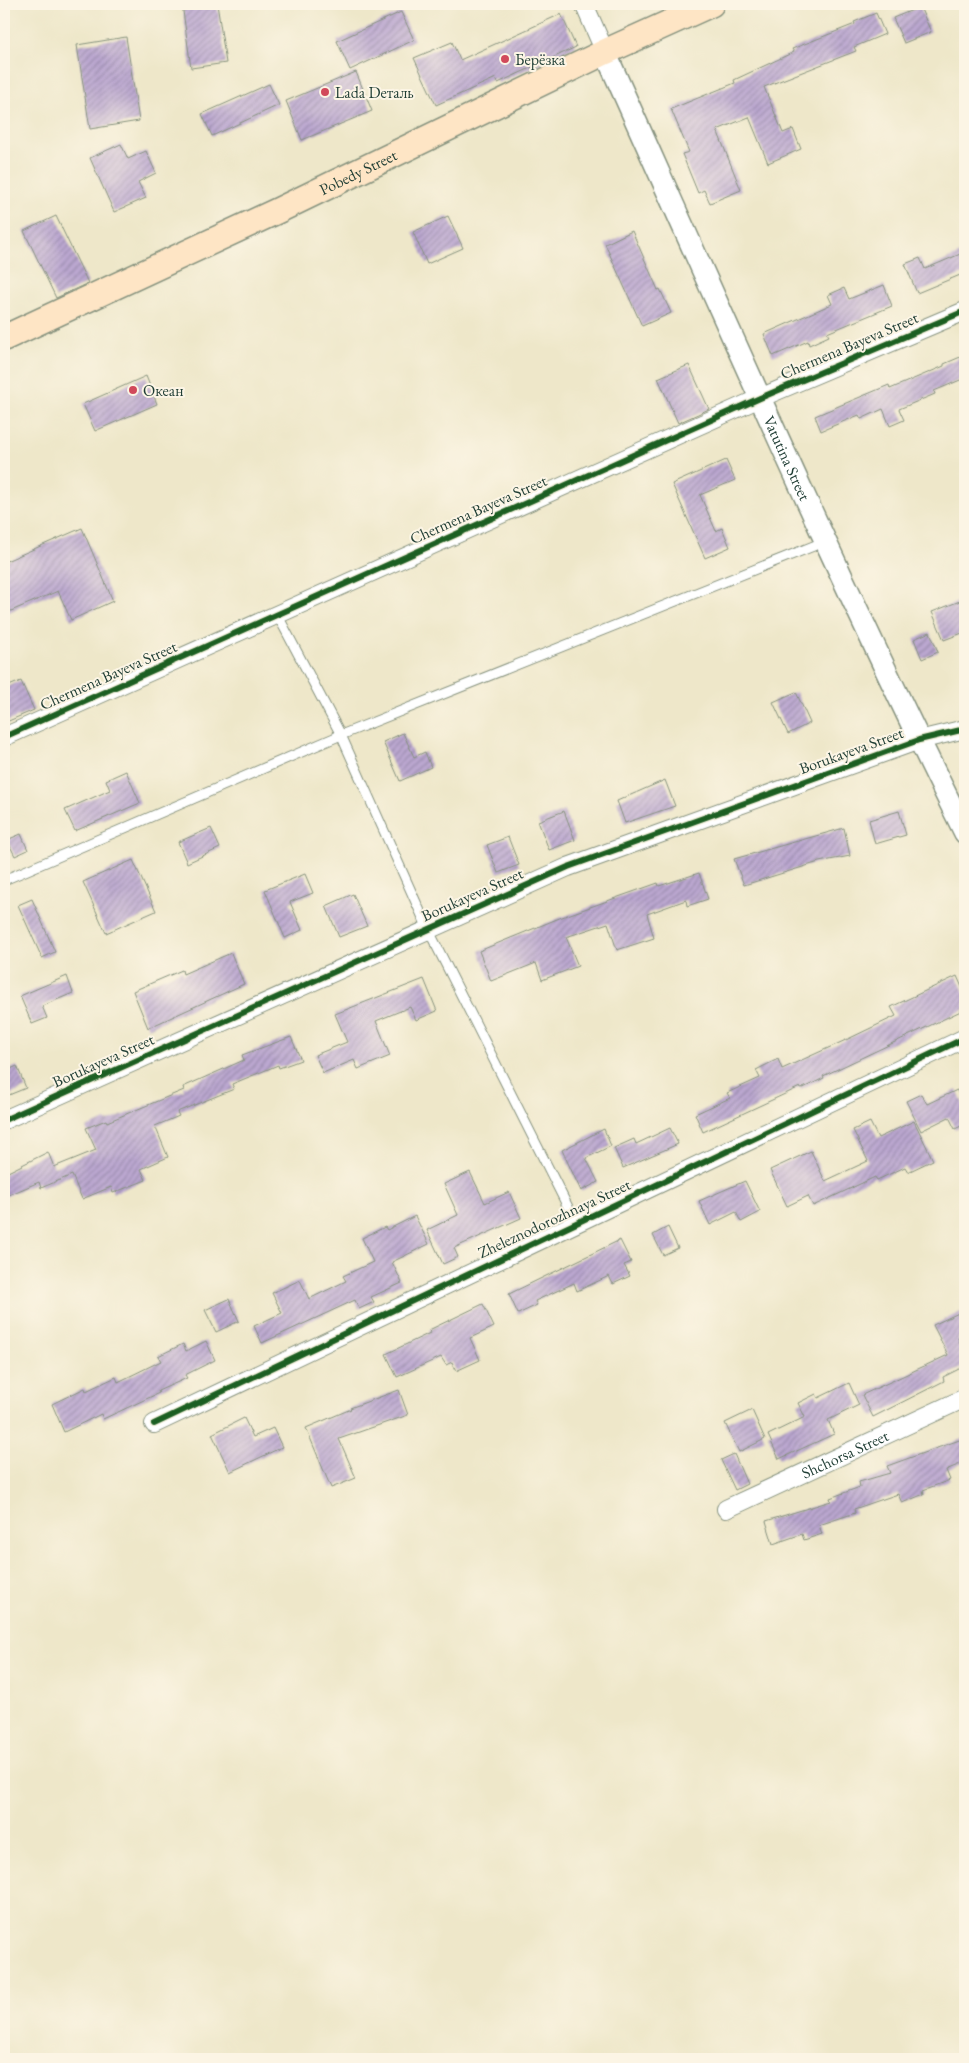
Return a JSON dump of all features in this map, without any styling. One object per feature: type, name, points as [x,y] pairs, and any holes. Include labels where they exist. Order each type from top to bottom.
[{"type":"main road","name":"Pobedy Street","points":[[4,338],[277,211],[605,52],[711,4]]},
{"type":"street","points":[[584,4],[605,52]]},
{"type":"street","name":"Vatutina Street","points":[[605,52],[760,398],[919,740],[965,832]]},
{"type":"street","name":"Chermena Bayeva Street","points":[[4,736],[760,398],[965,311]]},
{"type":"street","name":"Borukayeva Street","points":[[4,1120],[568,867],[919,740],[965,729]]},
{"type":"street","name":"Zheleznodorozhnaya Street","points":[[154,1424],[965,1038]]},
{"type":"street","name":"Shchorsa Street","points":[[726,1509],[965,1398]]},
{"type":"lane","points":[[4,880],[341,735],[826,540]]},
{"type":"lane","points":[[277,614],[341,735],[428,929],[576,1223]]},
{"type":"building","points":[[182,4],[217,4],[226,63],[191,68]]},
{"type":"building","points":[[920,7],[931,32],[904,43],[893,18]]},
{"type":"building","points":[[401,12],[414,40],[350,70],[337,41]]},
{"type":"building","points":[[876,13],[885,34],[854,47],[856,51],[764,87],[783,133],[793,129],[801,149],[768,163],[749,117],[717,130],[741,190],[710,203],[704,190],[698,193],[682,154],[689,152],[671,109],[735,83],[734,80],[794,52],[792,49],[855,24],[854,22]]},
{"type":"building","name":"Берёзка","points":[[561,14],[576,47],[498,83],[496,78],[436,105],[414,58],[452,42],[460,60]]},
{"type":"building","points":[[126,37],[139,121],[90,129],[77,45]]},
{"type":"building","points":[[356,72],[372,111],[302,140],[286,101]]},
{"type":"building","points":[[269,84],[279,105],[212,136],[202,114]]},
{"type":"building","points":[[121,144],[128,159],[146,151],[156,173],[138,182],[146,198],[114,212],[90,158]]},
{"type":"building","points":[[56,216],[88,283],[56,298],[24,231]]},
{"type":"building","points":[[448,216],[463,248],[427,264],[413,232]]},
{"type":"building","points":[[632,231],[658,290],[660,289],[671,313],[642,326],[605,244]]},
{"type":"building","points":[[965,252],[965,273],[917,293],[905,264],[920,258],[925,269]]},
{"type":"building","points":[[884,285],[892,306],[827,333],[829,336],[809,345],[808,341],[773,356],[764,334],[832,304],[828,295],[844,288],[849,299]]},
{"type":"building","points":[[965,355],[965,378],[934,391],[935,394],[899,409],[904,420],[890,426],[883,409],[861,419],[859,415],[821,431],[815,416],[889,385],[890,389]]},
{"type":"building","points":[[689,365],[709,409],[678,423],[658,378]]},
{"type":"building","name":"Океан","points":[[146,376],[157,404],[95,431],[83,404]]},
{"type":"building","points":[[726,460],[735,480],[700,495],[716,531],[722,528],[730,547],[705,558],[672,484]]},
{"type":"building","points":[[82,528],[113,601],[71,620],[58,591],[4,614],[4,562]]},
{"type":"building","points":[[965,599],[965,632],[944,640],[932,612]]},
{"type":"building","points":[[930,632],[938,652],[922,659],[914,639]]},
{"type":"building","points":[[21,681],[34,710],[4,723],[4,688]]},
{"type":"building","points":[[796,692],[810,723],[788,734],[773,702]]},
{"type":"building","points":[[403,733],[414,757],[425,752],[431,767],[400,781],[383,742]]},
{"type":"building","points":[[126,771],[140,803],[75,831],[65,810],[110,790],[106,780]]},
{"type":"building","points":[[665,780],[675,806],[625,823],[617,801]]},
{"type":"building","points":[[564,811],[575,840],[549,850],[538,821]]},
{"type":"building","points":[[899,811],[906,835],[875,844],[869,820]]},
{"type":"building","points":[[211,828],[220,848],[187,863],[178,842]]},
{"type":"building","points":[[844,828],[850,856],[819,862],[744,885],[734,859]]},
{"type":"building","points":[[21,834],[28,850],[15,856],[7,840]]},
{"type":"building","points":[[508,837],[519,865],[498,873],[487,845]]},
{"type":"building","points":[[133,860],[156,911],[106,933],[83,882]]},
{"type":"building","points":[[699,873],[708,899],[687,906],[686,900],[647,914],[654,938],[617,950],[608,923],[566,937],[578,966],[542,980],[536,963],[491,981],[479,951],[562,917],[658,883],[659,886]]},
{"type":"building","points":[[305,874],[313,893],[290,902],[302,930],[285,938],[265,890]]},
{"type":"building","points":[[353,894],[367,926],[339,937],[326,906]]},
{"type":"building","points":[[32,899],[55,952],[42,958],[18,905]]},
{"type":"building","points":[[231,953],[244,984],[148,1028],[133,991],[182,970],[183,974]]},
{"type":"building","points":[[67,976],[73,993],[42,1006],[47,1018],[32,1024],[20,996]]},
{"type":"building","points":[[957,976],[965,994],[965,1009],[823,1076],[824,1078],[801,1089],[800,1087],[703,1132],[695,1114],[730,1098],[727,1093],[760,1078],[756,1070],[778,1059],[782,1069],[848,1039],[896,1016],[891,1007]]},
{"type":"building","points":[[424,979],[437,1011],[416,1020],[410,1007],[376,1021],[390,1056],[358,1069],[354,1060],[323,1073],[315,1055],[347,1042],[335,1014]]},
{"type":"building","points":[[291,1037],[301,1060],[279,1068],[278,1065],[232,1084],[234,1089],[177,1112],[179,1116],[155,1126],[168,1157],[141,1169],[146,1180],[113,1193],[111,1187],[82,1199],[72,1175],[41,1188],[39,1182],[4,1197],[4,1174],[48,1152],[54,1167],[96,1150],[86,1128],[106,1120],[107,1122],[184,1090],[183,1087],[244,1060],[242,1055]]},
{"type":"building","points":[[17,1066],[26,1088],[4,1097],[4,1072]]},
{"type":"building","points":[[957,1090],[965,1108],[965,1124],[955,1129],[949,1117],[921,1131],[906,1101],[921,1094],[927,1104]]},
{"type":"building","points":[[914,1121],[933,1160],[908,1172],[905,1167],[877,1180],[875,1177],[813,1206],[808,1196],[787,1206],[770,1170],[811,1151],[825,1181],[868,1161],[853,1130],[870,1122],[878,1138]]},
{"type":"building","points":[[670,1128],[678,1144],[623,1168],[614,1148],[634,1139],[636,1144]]},
{"type":"building","points":[[604,1129],[611,1146],[586,1158],[598,1182],[581,1191],[562,1150]]},
{"type":"building","points":[[470,1172],[485,1203],[509,1192],[521,1218],[454,1248],[458,1257],[443,1264],[427,1230],[458,1215],[444,1184]]},
{"type":"building","points":[[745,1181],[760,1212],[741,1222],[736,1212],[710,1225],[699,1201]]},
{"type":"building","points":[[415,1216],[429,1244],[392,1262],[402,1283],[371,1297],[374,1302],[359,1309],[355,1300],[262,1343],[254,1326],[282,1313],[272,1293],[300,1280],[309,1299],[346,1281],[343,1276],[373,1262],[362,1238],[385,1227],[387,1230]]},
{"type":"building","points":[[668,1227],[678,1248],[663,1255],[653,1235]]},
{"type":"building","points":[[620,1240],[631,1262],[624,1265],[630,1276],[613,1284],[609,1276],[577,1291],[574,1283],[535,1301],[537,1305],[518,1314],[509,1294]]},
{"type":"building","points":[[229,1299],[239,1321],[216,1332],[205,1310]]},
{"type":"building","points":[[483,1304],[494,1327],[470,1338],[480,1360],[456,1371],[452,1362],[446,1365],[441,1357],[397,1377],[386,1354],[430,1333],[429,1330]]},
{"type":"building","points":[[965,1310],[965,1334],[958,1338],[965,1354],[965,1366],[943,1377],[944,1381],[873,1417],[862,1395],[948,1355],[933,1325]]},
{"type":"building","points":[[206,1341],[215,1360],[185,1375],[187,1378],[103,1419],[101,1414],[64,1432],[52,1404],[85,1388],[86,1391],[116,1377],[118,1382],[161,1361],[158,1356],[183,1344],[186,1351]]},
{"type":"building","points":[[849,1383],[859,1405],[828,1420],[834,1434],[779,1459],[768,1435],[805,1417],[798,1403],[816,1394],[818,1398]]},
{"type":"building","points":[[399,1390],[408,1415],[339,1439],[356,1478],[331,1488],[306,1428],[350,1408]]},
{"type":"building","points":[[752,1410],[765,1439],[739,1452],[725,1423]]},
{"type":"building","points":[[244,1418],[253,1437],[273,1428],[282,1447],[230,1472],[212,1434]]},
{"type":"building","points":[[965,1438],[965,1462],[946,1470],[950,1480],[923,1490],[924,1494],[902,1503],[898,1494],[854,1509],[855,1513],[819,1525],[822,1534],[804,1540],[802,1534],[773,1544],[766,1521],[831,1501],[830,1498],[860,1487],[859,1482],[890,1473],[887,1466]]},
{"type":"building","points":[[734,1454],[747,1484],[735,1490],[721,1460]]},
{"type":"cycle path","points":[[4,737],[760,398],[965,311]]},
{"type":"cycle path","points":[[4,1120],[568,867],[919,740],[965,729]]},
{"type":"cycle path","points":[[154,1424],[965,1038]]},
{"type":"place","name":"Берёзка","points":[[505,59]]},
{"type":"place","name":"Lada Dеталь","points":[[325,92]]},
{"type":"place","name":"Океан","points":[[133,390]]}]
